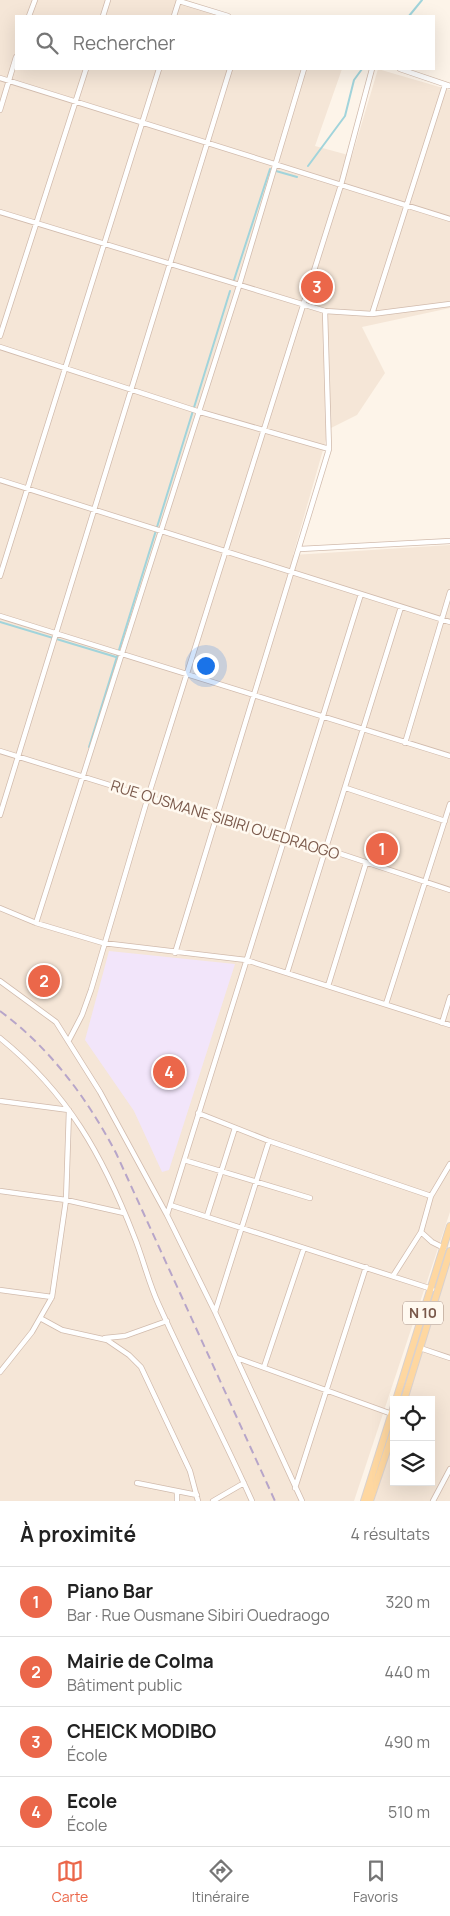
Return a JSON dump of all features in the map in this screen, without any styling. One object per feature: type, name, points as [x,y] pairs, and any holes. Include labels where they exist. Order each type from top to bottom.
[{"type":"main road","name":"N 10","points":[[397,1396],[448,1250],[450,1226]]},
{"type":"main road","name":"N 10","points":[[405,1396],[420,1348],[434,1289]]},
{"type":"main road","points":[[364,1501],[390,1423]]},
{"type":"main road","points":[[370,1501],[390,1441]]},
{"type":"street","points":[[29,15],[35,0]]},
{"type":"street","points":[[103,15],[108,0]]},
{"type":"street","points":[[174,15],[179,1],[225,15]]},
{"type":"street","points":[[0,110],[15,60]]},
{"type":"street","points":[[0,336],[86,70]]},
{"type":"street","points":[[0,576],[159,70]]},
{"type":"street","points":[[0,815],[230,70]]},
{"type":"street","points":[[36,923],[123,654],[197,410],[239,286],[304,70]]},
{"type":"street","points":[[69,1040],[82,1015],[148,797],[227,551],[302,304],[341,185],[372,70]]},
{"type":"street","points":[[372,314],[448,86],[403,70]]},
{"type":"street","points":[[0,78],[450,219]]},
{"type":"street","points":[[0,212],[325,311],[372,314],[449,304],[450,299]]},
{"type":"street","points":[[175,953],[293,573],[329,448],[325,311]]},
{"type":"street","points":[[0,347],[197,410],[329,448]]},
{"type":"street","points":[[0,480],[450,622]]},
{"type":"street","points":[[300,549],[450,541]]},
{"type":"street","points":[[405,743],[450,592]]},
{"type":"street","points":[[167,1215],[361,594]]},
{"type":"street","points":[[287,973],[401,607]]},
{"type":"street","points":[[0,616],[450,756]]},
{"type":"street","name":"RUE OUSMANE SIBIRI OUEDRAOGO","points":[[0,751],[216,818],[326,849],[450,890]]},
{"type":"street","points":[[346,788],[445,821]]},
{"type":"street","points":[[386,1004],[450,804]]},
{"type":"street","points":[[328,986],[366,863]]},
{"type":"street","points":[[0,908],[36,923],[103,943],[246,960],[450,1026]]},
{"type":"street","points":[[0,981],[48,1015],[69,1040],[100,1092],[167,1215],[215,1312],[302,1501]]},
{"type":"street","points":[[442,1023],[450,997]]},
{"type":"street","points":[[0,1038],[53,1088],[81,1125],[100,1158],[134,1236],[151,1288],[252,1501]]},
{"type":"street","points":[[0,1101],[69,1110]]},
{"type":"street","points":[[0,1372],[40,1318],[52,1297],[66,1200],[69,1110]]},
{"type":"street","points":[[198,1113],[269,1141],[431,1196]]},
{"type":"street","points":[[207,1216],[235,1128]]},
{"type":"street","points":[[215,1312],[269,1141]]},
{"type":"street","points":[[184,1160],[310,1198]]},
{"type":"street","points":[[393,1276],[421,1232],[431,1196],[450,1164]]},
{"type":"street","points":[[0,1191],[66,1200],[124,1214]]},
{"type":"street","points":[[170,1205],[434,1289]]},
{"type":"street","points":[[421,1232],[432,1242],[448,1250]]},
{"type":"street","points":[[264,1367],[304,1248]]},
{"type":"street","points":[[296,1488],[366,1267]]},
{"type":"street","points":[[0,1290],[52,1297]]},
{"type":"street","points":[[40,1318],[62,1330],[101,1338],[114,1344],[129,1355],[145,1372],[190,1471],[198,1501]]},
{"type":"street","points":[[101,1338],[126,1336],[167,1321]]},
{"type":"street","points":[[420,1348],[450,1358]]},
{"type":"street","points":[[237,1358],[390,1413]]},
{"type":"street","points":[[433,1501],[450,1469]]},
{"type":"street","points":[[138,1483],[197,1495]]},
{"type":"street","points":[[213,1501],[244,1483]]},
{"type":"street","points":[[177,1491],[178,1501]]},
{"type":"shaded area","points":[[0,0],[185,0],[231,15],[15,15],[15,70],[342,70],[315,146],[352,156],[378,70],[450,90],[450,308],[362,327],[385,373],[357,415],[329,429],[293,555],[450,545],[450,1212],[354,1501],[0,1501]]},
{"type":"shaded area","points":[[109,951],[235,964],[169,1170],[162,1172],[134,1111],[85,1040]]},
{"type":"shaded area","points":[[450,1258],[450,1501],[374,1501],[390,1450],[390,1486],[435,1486],[435,1396],[406,1396]]},
{"type":"waterway","points":[[410,15],[422,0]]},
{"type":"waterway","points":[[308,166],[345,116],[354,80],[361,70]]},
{"type":"waterway","points":[[234,280],[270,169]]},
{"type":"waterway","points":[[276,171],[297,177]]},
{"type":"waterway","points":[[89,747],[230,291]]},
{"type":"waterway","points":[[0,622],[116,657]]},
{"type":"railway","points":[[0,1011],[35,1041],[66,1075],[105,1133],[116,1153],[275,1501]]},
{"type":"place","name":"CHEICK MODIBO","points":[[317,287]]},
{"type":"place","name":"Piano Bar","points":[[382,849]]},
{"type":"place","name":"Mairie de Colma","points":[[44,981]]},
{"type":"place","name":"Ecole","points":[[169,1072]]}]
